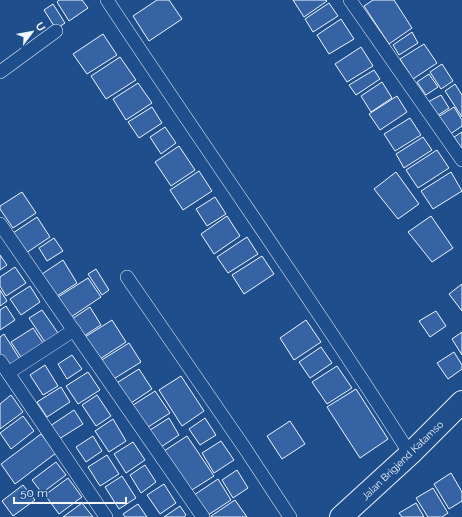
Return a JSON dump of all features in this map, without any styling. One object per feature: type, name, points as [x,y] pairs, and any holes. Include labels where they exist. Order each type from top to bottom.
[{"type":"highway","name":"Jalan Brigjend Katamso","points":[[341,517],[410,454],[462,402]]},
{"type":"street","points":[[107,0],[170,96],[363,379],[410,454]]},
{"type":"street","points":[[350,0],[462,160]]},
{"type":"street","points":[[0,72],[56,31]]},
{"type":"street","points":[[0,224],[202,517]]},
{"type":"street","points":[[127,277],[244,447],[290,517]]},
{"type":"street","points":[[8,373],[74,330]]},
{"type":"street","points":[[0,361],[106,517]]},
{"type":"building","points":[[59,0],[82,0],[88,8],[69,21],[57,2]]},
{"type":"building","points":[[157,0],[169,0],[182,19],[149,41],[133,16]]},
{"type":"building","points":[[293,0],[326,0],[327,1],[304,17]]},
{"type":"building","points":[[373,0],[394,0],[412,28],[389,44],[364,6]]},
{"type":"building","points":[[329,3],[338,16],[313,32],[305,19]]},
{"type":"building","points":[[53,4],[65,23],[56,29],[44,10]]},
{"type":"building","points":[[341,19],[354,39],[329,54],[317,35]]},
{"type":"building","points":[[412,32],[418,43],[399,55],[393,45]]},
{"type":"building","points":[[103,34],[117,55],[87,74],[73,54]]},
{"type":"building","points":[[424,44],[437,63],[413,79],[400,59]]},
{"type":"building","points":[[361,47],[373,66],[347,82],[335,64]]},
{"type":"building","points":[[120,57],[136,80],[106,99],[91,76]]},
{"type":"building","points":[[442,64],[453,81],[441,89],[430,72]]},
{"type":"building","points":[[374,70],[380,79],[356,95],[349,85]]},
{"type":"building","points":[[429,74],[438,87],[426,95],[417,82]]},
{"type":"building","points":[[382,82],[392,98],[371,112],[361,96]]},
{"type":"building","points":[[138,83],[152,103],[126,120],[113,99]]},
{"type":"building","points":[[455,84],[462,95],[462,117],[445,91]]},
{"type":"building","points":[[441,95],[449,108],[437,116],[428,102]]},
{"type":"building","points":[[397,96],[407,112],[380,130],[369,114]]},
{"type":"building","points":[[152,107],[162,123],[139,138],[128,122]]},
{"type":"building","points":[[454,107],[462,120],[462,126],[449,135],[438,117]]},
{"type":"building","points":[[410,118],[421,135],[395,151],[384,134]]},
{"type":"building","points":[[165,127],[176,143],[161,154],[150,137]]},
{"type":"building","points":[[462,132],[462,149],[454,137]]},
{"type":"building","points":[[423,137],[432,150],[404,168],[396,154]]},
{"type":"building","points":[[179,146],[195,170],[171,186],[155,162]]},
{"type":"building","points":[[437,150],[449,168],[418,188],[406,170]]},
{"type":"building","points":[[199,171],[212,191],[183,210],[170,190]]},
{"type":"building","points":[[396,172],[419,204],[398,219],[374,189]]},
{"type":"building","points":[[451,172],[462,191],[433,209],[421,191]]},
{"type":"building","points":[[22,192],[36,213],[13,228],[0,209],[0,206]]},
{"type":"building","points":[[215,197],[226,214],[207,226],[196,209]]},
{"type":"building","points":[[227,216],[240,236],[214,254],[201,234]]},
{"type":"building","points":[[431,216],[453,248],[432,262],[408,232]]},
{"type":"building","points":[[37,217],[50,237],[26,253],[13,233]]},
{"type":"building","points":[[247,237],[258,254],[228,273],[217,257]]},
{"type":"building","points":[[54,238],[63,251],[47,261],[39,248]]},
{"type":"building","points":[[0,255],[7,265],[0,270]]},
{"type":"building","points":[[262,256],[274,274],[244,294],[232,275]]},
{"type":"building","points":[[63,260],[77,283],[57,296],[42,274]]},
{"type":"building","points":[[15,267],[26,283],[6,296],[0,286],[0,277]]},
{"type":"building","points":[[96,269],[109,290],[102,295],[88,274]]},
{"type":"building","points":[[88,278],[101,297],[71,317],[58,297]]},
{"type":"building","points":[[462,284],[462,311],[449,294]]},
{"type":"building","points":[[30,286],[40,302],[21,315],[10,299]]},
{"type":"building","points":[[0,290],[7,301],[0,306]]},
{"type":"building","points":[[6,306],[15,320],[0,330],[0,310]]},
{"type":"building","points":[[90,307],[101,325],[84,336],[72,319]]},
{"type":"building","points":[[42,310],[58,333],[45,342],[29,318]]},
{"type":"building","points":[[436,311],[446,326],[430,337],[419,321]]},
{"type":"building","points":[[112,320],[126,342],[100,359],[85,337]]},
{"type":"building","points":[[306,320],[321,342],[294,360],[280,338]]},
{"type":"building","points":[[33,328],[43,343],[21,357],[11,342]]},
{"type":"building","points":[[462,332],[462,355],[452,339]]},
{"type":"building","points":[[4,334],[21,361],[9,369],[0,355],[0,337]]},
{"type":"building","points":[[129,343],[141,362],[112,380],[100,361]]},
{"type":"building","points":[[321,347],[332,363],[310,378],[299,362]]},
{"type":"building","points":[[454,352],[462,365],[462,369],[448,379],[437,363]]},
{"type":"building","points":[[72,355],[82,369],[67,379],[58,364]]},
{"type":"building","points":[[45,365],[58,386],[43,395],[30,375]]},
{"type":"building","points":[[337,366],[352,388],[327,404],[312,382]]},
{"type":"building","points":[[139,369],[152,389],[128,405],[115,384]]},
{"type":"building","points":[[88,372],[100,390],[78,404],[66,386]]},
{"type":"building","points":[[181,376],[204,411],[182,426],[159,390]]},
{"type":"building","points":[[61,387],[70,402],[47,417],[37,402]]},
{"type":"building","points":[[356,389],[388,439],[360,458],[327,407]]},
{"type":"building","points":[[155,391],[170,413],[145,429],[130,407]]},
{"type":"building","points":[[11,395],[23,412],[0,429],[0,404]]},
{"type":"building","points":[[97,395],[111,416],[96,426],[82,405]]},
{"type":"building","points":[[74,410],[83,424],[59,439],[50,426]]},
{"type":"building","points":[[23,416],[34,431],[11,449],[0,433]]},
{"type":"building","points":[[169,418],[179,435],[161,447],[150,430]]},
{"type":"building","points":[[205,418],[216,435],[200,445],[189,429]]},
{"type":"building","points":[[113,419],[126,441],[109,452],[95,431]]},
{"type":"building","points":[[290,421],[305,444],[282,459],[267,436]]},
{"type":"building","points":[[41,434],[56,453],[15,484],[1,464]]},
{"type":"building","points":[[93,436],[102,451],[86,462],[76,447]]},
{"type":"building","points":[[187,436],[214,476],[187,493],[161,453]]},
{"type":"building","points":[[221,441],[234,460],[214,473],[202,453]]},
{"type":"building","points":[[133,442],[145,460],[126,473],[114,454]]},
{"type":"building","points":[[107,455],[119,474],[100,486],[88,467]]},
{"type":"building","points":[[56,462],[66,475],[42,493],[32,480]]},
{"type":"building","points":[[145,465],[156,482],[141,493],[130,475]]},
{"type":"building","points":[[237,470],[248,488],[233,498],[222,480]]},
{"type":"building","points":[[451,473],[462,492],[462,501],[449,509],[434,484]]},
{"type":"building","points":[[122,476],[136,498],[119,509],[105,487]]},
{"type":"building","points":[[68,478],[82,497],[59,514],[45,495]]},
{"type":"building","points":[[218,479],[231,500],[205,517],[191,497]]},
{"type":"building","points":[[164,484],[176,503],[160,514],[147,495]]},
{"type":"building","points":[[23,485],[35,500],[13,516],[2,501]]},
{"type":"building","points":[[433,488],[448,513],[442,517],[428,517],[416,498]]},
{"type":"building","points":[[235,500],[247,517],[211,517],[211,516]]},
{"type":"building","points":[[82,503],[93,517],[63,517]]},
{"type":"building","points":[[416,503],[424,517],[402,517],[399,513]]},
{"type":"building","points":[[138,504],[147,517],[125,517],[123,514]]},
{"type":"building","points":[[180,506],[186,515],[184,517],[164,517]]}]
